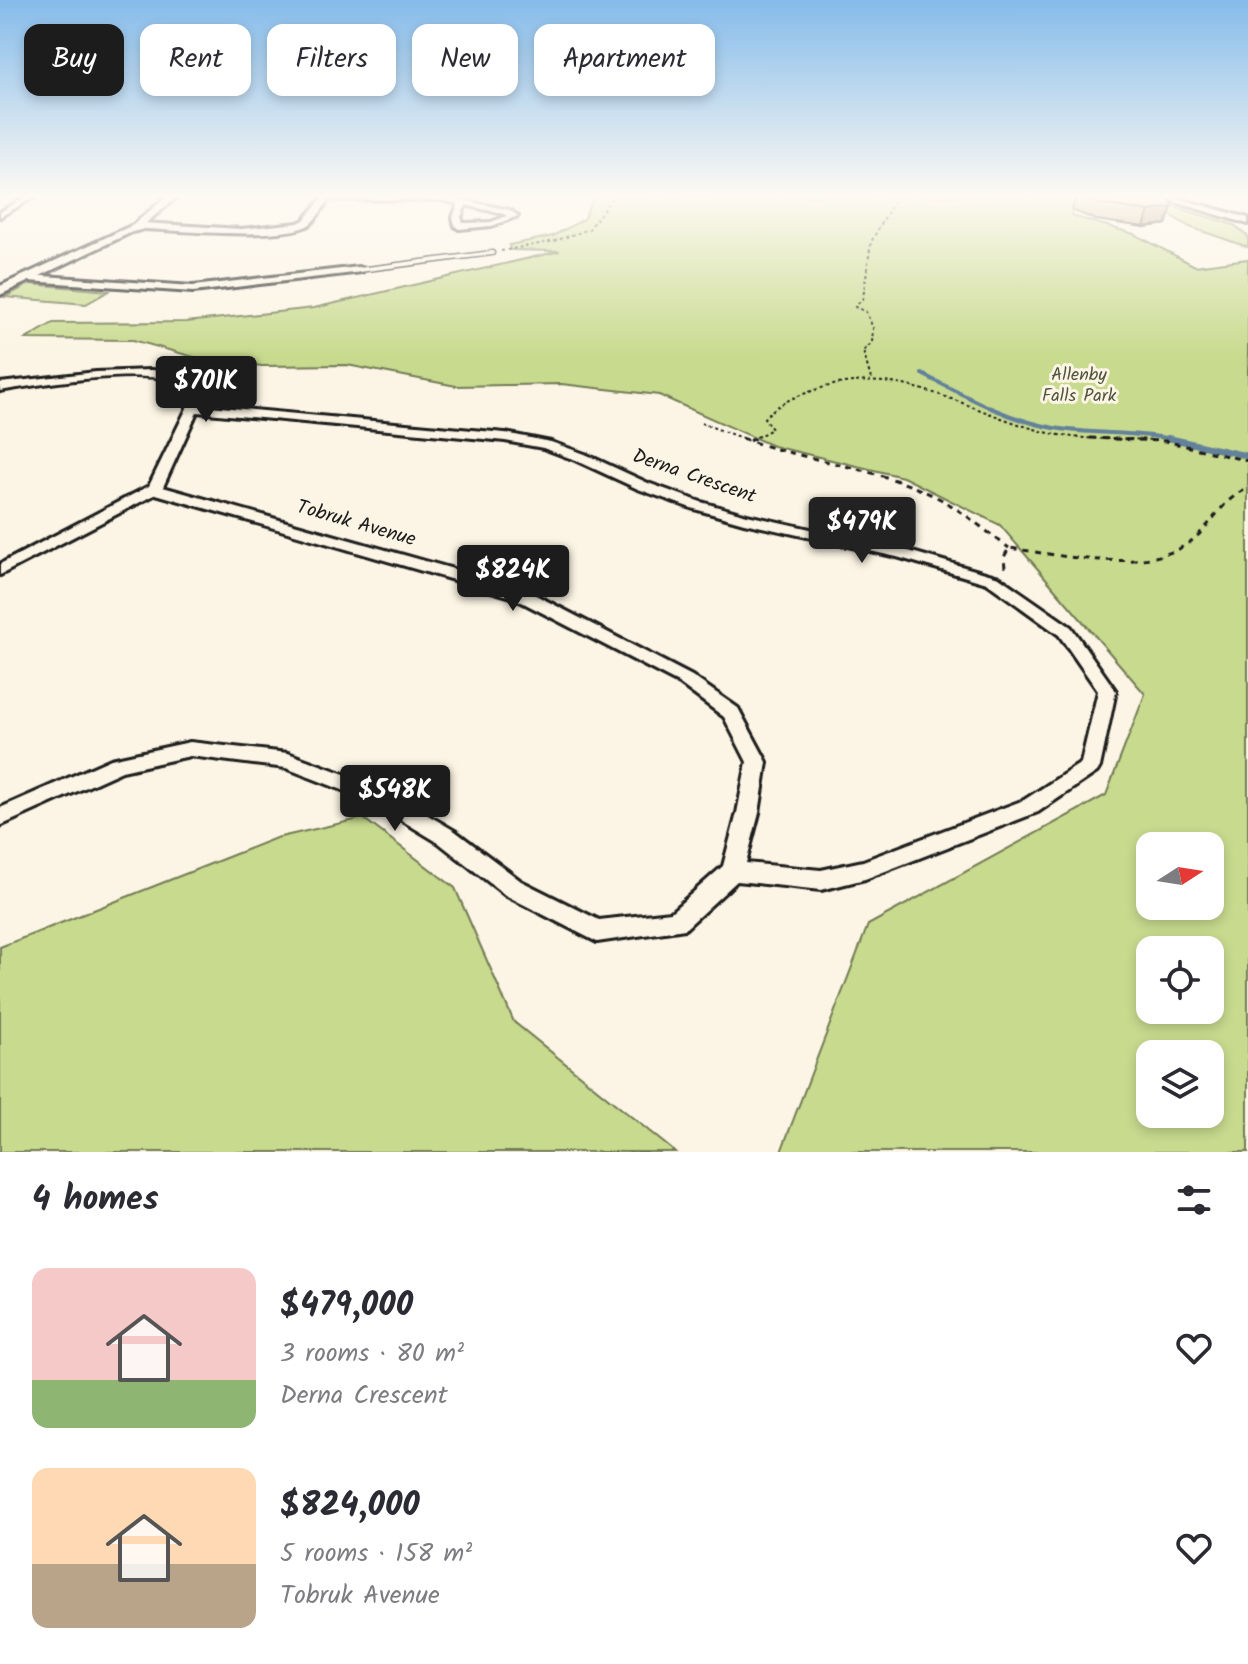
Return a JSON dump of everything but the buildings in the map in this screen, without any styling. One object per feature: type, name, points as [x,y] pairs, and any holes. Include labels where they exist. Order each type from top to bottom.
[{"type":"main road","points":[[0,291],[87,250]]},
{"type":"street","points":[[28,278],[193,289],[359,270]]},
{"type":"street","points":[[0,387],[96,376],[165,374],[186,380],[195,390],[193,408],[155,489],[126,507],[0,570]]},
{"type":"street","name":"Derna Crescent","points":[[193,408],[505,437],[546,445],[696,505],[744,519],[900,553],[993,580],[1065,631],[1107,691],[1090,767],[1031,806],[865,870],[821,880],[733,871]]},
{"type":"street","name":"Tobruk Avenue","points":[[155,489],[518,593],[686,680],[731,713],[757,762],[733,871]]},
{"type":"street","points":[[0,817],[118,764],[190,749],[288,761],[375,794],[447,837],[513,888],[597,931],[677,922],[733,871]]},
{"type":"lane","points":[[359,270],[492,253]]},
{"type":"path","points":[[492,253],[509,250]]},
{"type":"path","points":[[870,250],[863,298],[855,307],[866,312],[873,328],[872,343],[863,351],[871,379]]},
{"type":"path","points":[[749,441],[772,429],[764,418],[773,408],[817,387],[845,380],[871,379],[951,395],[981,413],[1052,434],[1156,440],[1248,461]]},
{"type":"path","points":[[701,423],[774,450],[903,482],[936,496],[1009,548],[1094,559],[1173,552],[1204,530],[1219,515],[1228,499],[1239,490],[1248,489]]},
{"type":"path","points":[[1007,588],[1004,557],[1009,548]]},
{"type":"green space","name":"Allenby Falls Park","points":[[510,250],[1164,250],[1195,266],[1248,259],[1248,1152],[781,1152],[868,925],[1106,795],[1145,694],[1000,525],[903,477],[773,446],[659,395],[561,384],[456,386],[347,365],[262,366],[201,359],[133,340],[26,339],[53,323],[186,322],[314,308],[560,251]]},
{"type":"green space","points":[[30,284],[109,291],[86,304],[5,297]]},
{"type":"green space","points":[[363,818],[455,888],[514,1022],[675,1152],[0,1152],[0,947],[276,838]]},
{"type":"waterway","points":[[922,374],[986,406],[1036,424],[1177,440]]},
{"type":"waterway","points":[[1168,438],[1177,440]]},
{"type":"waterway","points":[[1177,440],[1248,456]]}]
